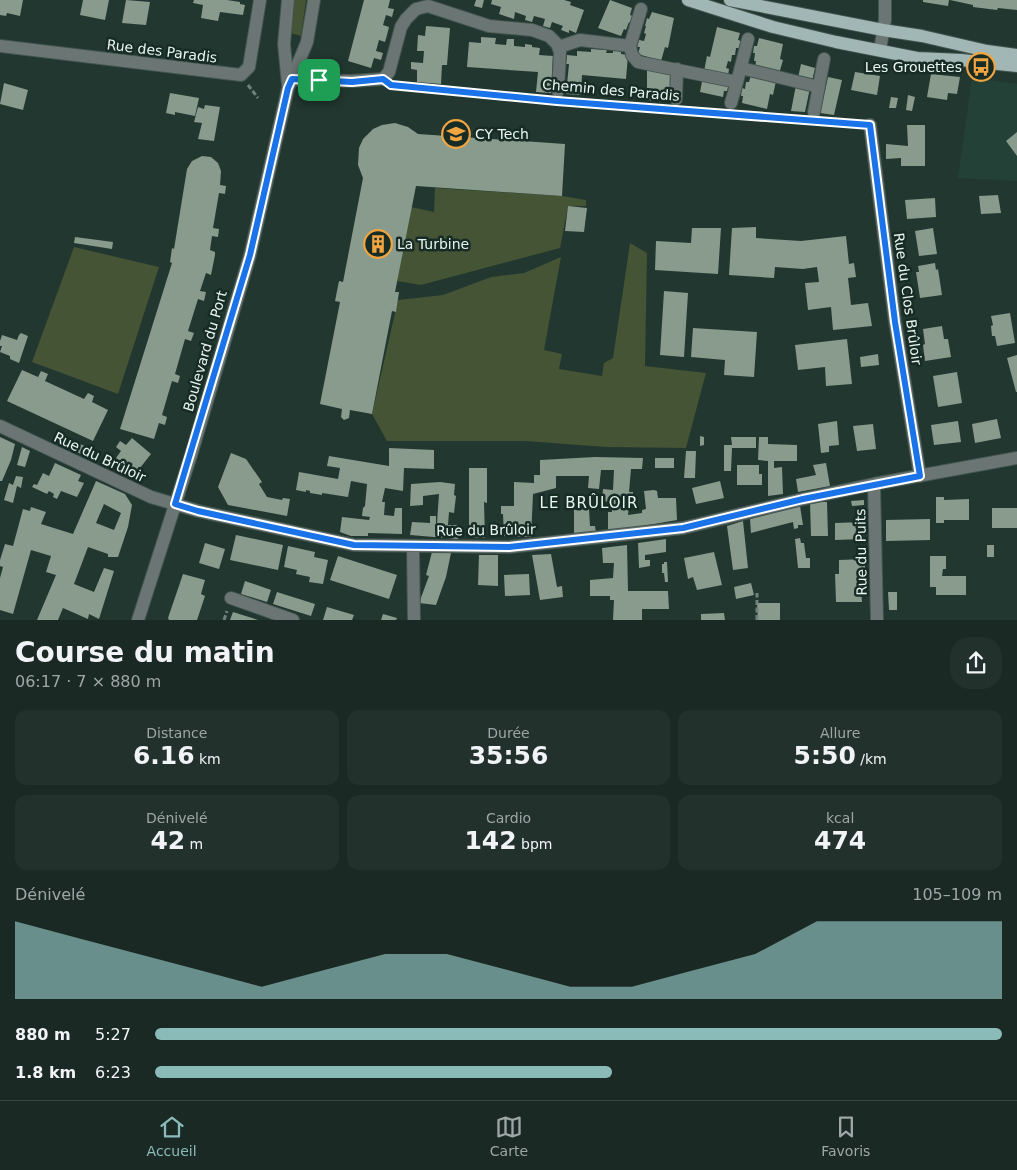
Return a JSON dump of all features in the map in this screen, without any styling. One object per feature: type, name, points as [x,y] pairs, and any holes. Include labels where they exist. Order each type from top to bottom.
[{"type":"main road","points":[[688,0],[773,27],[880,50],[929,59],[1017,66]]},
{"type":"main road","points":[[730,0],[922,36],[988,51],[1017,55]]},
{"type":"street","name":"Rue des Paradis","points":[[0,46],[241,75],[249,67],[260,0]]},
{"type":"street","name":"Boulevard du Port","points":[[288,0],[284,38],[289,82]]},
{"type":"street","name":"Boulevard du Port","points":[[138,620],[250,255],[289,82],[306,42],[314,0]]},
{"type":"street","points":[[880,50],[885,0]]},
{"type":"street","points":[[289,82],[352,82],[383,79],[389,72],[401,27],[410,12],[422,7],[434,8],[489,26],[541,32],[554,40],[559,47],[558,91]]},
{"type":"street","points":[[641,9],[630,46],[632,55],[638,62],[737,82]]},
{"type":"street","points":[[732,109],[748,39]]},
{"type":"street","points":[[559,47],[580,40],[630,46]]},
{"type":"street","points":[[815,118],[824,58]]},
{"type":"street","points":[[741,68],[819,87]]},
{"type":"street","points":[[676,99],[677,69]]},
{"type":"street","name":"Rue du Clos Brûloir","points":[[870,125],[895,322],[920,476]]},
{"type":"street","name":"Rue du Brûloir","points":[[0,426],[136,491],[198,511],[354,545],[509,547],[683,528],[874,484],[1017,458]]},
{"type":"street","name":"Rue du Puits","points":[[874,484],[878,620]]},
{"type":"street","points":[[413,546],[414,620]]},
{"type":"street","points":[[231,598],[293,620]]},
{"type":"path","name":"Chemin des Paradis","points":[[383,79],[391,85],[723,114]]},
{"type":"path","points":[[732,109],[870,125]]},
{"type":"path","points":[[756,620],[757,593]]},
{"type":"shaded area","points":[[293,0],[306,0],[301,36],[290,33]]},
{"type":"shaded area","points":[[972,78],[1017,84],[1017,181],[958,178]]},
{"type":"shaded area","points":[[435,188],[562,196],[586,200],[586,206],[568,206],[560,248],[421,285],[397,281],[411,207],[434,212]]},
{"type":"shaded area","points":[[630,243],[647,253],[645,366],[706,373],[686,448],[606,447],[525,441],[387,441],[372,414],[398,300],[443,295],[491,277],[524,273],[561,257],[544,350],[562,354],[559,369],[602,376],[604,363],[613,358]]},
{"type":"shaded area","points":[[74,247],[159,267],[118,394],[32,362]]},
{"type":"building","points":[[0,0],[23,0],[20,16],[7,13],[6,16],[0,15]]},
{"type":"building","points":[[83,0],[109,0],[105,20],[80,15]]},
{"type":"building","points":[[126,0],[150,2],[146,25],[122,23]]},
{"type":"building","points":[[194,0],[240,2],[240,4],[245,5],[243,15],[220,12],[218,21],[201,18],[203,5],[193,3]]},
{"type":"building","points":[[364,0],[390,0],[388,8],[394,9],[392,17],[386,15],[383,25],[389,27],[387,35],[385,42],[379,40],[376,51],[383,53],[381,60],[374,58],[371,68],[348,61]]},
{"type":"building","points":[[476,0],[484,0],[482,8],[474,6]]},
{"type":"building","points":[[492,0],[564,0],[571,2],[570,5],[584,10],[576,33],[569,30],[569,33],[561,30],[563,26],[552,22],[550,28],[543,26],[545,19],[534,16],[532,22],[525,20],[526,16],[515,12],[514,19],[499,14],[501,7],[491,4]]},
{"type":"building","points":[[610,0],[632,8],[630,15],[633,16],[621,36],[598,28]]},
{"type":"building","points":[[923,0],[949,0],[948,6],[923,2]]},
{"type":"building","points":[[950,0],[1017,0],[1017,10],[973,7],[973,5]]},
{"type":"building","points":[[652,12],[674,18],[668,48],[665,47],[661,61],[638,54],[639,40],[644,41],[647,18],[649,19]]},
{"type":"building","points":[[426,26],[450,28],[447,65],[442,65],[441,84],[417,82],[417,70],[411,69],[411,62],[423,63],[424,51],[417,51],[418,35],[425,36]]},
{"type":"building","points":[[717,27],[740,33],[738,40],[741,41],[739,48],[736,48],[735,55],[732,55],[731,62],[728,61],[726,68],[729,69],[729,84],[727,91],[724,91],[723,97],[700,92],[707,56],[710,57]]},
{"type":"building","points":[[481,37],[496,38],[495,44],[506,45],[507,39],[514,39],[514,46],[525,47],[525,44],[532,45],[532,47],[540,48],[539,55],[553,56],[551,93],[536,92],[538,72],[467,67],[469,42],[481,43]]},
{"type":"building","points":[[759,38],[783,44],[780,59],[783,60],[773,95],[770,94],[767,109],[742,103],[743,96],[741,96],[742,88],[745,89],[746,82],[749,82],[755,68],[755,53],[753,53],[754,46],[757,46]]},
{"type":"building","points":[[591,49],[607,50],[606,53],[621,51],[621,54],[628,55],[626,79],[582,75],[581,95],[566,94],[569,64],[566,64],[567,55],[577,56],[577,51],[591,52]]},
{"type":"building","points":[[801,64],[815,68],[812,81],[798,78]]},
{"type":"building","points":[[647,70],[670,72],[670,79],[673,79],[671,102],[647,100]]},
{"type":"building","points":[[855,72],[880,76],[877,95],[851,90]]},
{"type":"building","points":[[931,74],[960,77],[957,94],[948,93],[947,100],[927,97]]},
{"type":"building","points":[[828,77],[842,80],[834,115],[820,113]]},
{"type":"building","points":[[4,83],[28,90],[23,110],[0,104]]},
{"type":"building","points":[[796,85],[810,88],[805,112],[791,111]]},
{"type":"building","points":[[170,93],[199,98],[195,116],[175,112],[175,115],[166,113]]},
{"type":"building","points":[[908,95],[915,97],[912,111],[906,110]]},
{"type":"building","points":[[891,97],[898,98],[896,108],[889,108]]},
{"type":"building","points":[[205,105],[220,107],[214,141],[198,139],[202,123],[194,122],[198,107],[204,109]]},
{"type":"building","name":"La Turbine","points":[[395,123],[408,127],[418,134],[565,144],[562,196],[416,186],[395,292],[399,292],[396,312],[392,311],[372,414],[350,410],[349,418],[344,420],[341,417],[342,409],[320,404],[340,302],[335,301],[339,281],[343,282],[363,178],[358,165],[359,148],[363,139],[373,129]]},
{"type":"building","points":[[907,125],[925,125],[925,166],[901,166],[901,158],[886,159],[886,144],[908,146]]},
{"type":"building","points":[[1017,132],[1017,156],[1006,141]]},
{"type":"building","points":[[202,156],[211,157],[218,163],[221,171],[220,185],[226,186],[225,194],[219,193],[213,228],[219,229],[218,237],[212,236],[210,250],[215,252],[215,255],[211,275],[206,273],[200,291],[206,292],[204,301],[198,299],[188,331],[194,333],[191,341],[185,339],[175,374],[180,376],[178,383],[172,381],[162,415],[167,417],[165,425],[159,423],[154,439],[120,429],[172,263],[170,262],[172,248],[174,249],[187,169],[192,161]]},
{"type":"building","points":[[998,195],[1001,213],[981,214],[979,196]]},
{"type":"building","points":[[935,198],[936,217],[907,219],[905,200]]},
{"type":"building","points":[[568,206],[587,208],[584,232],[565,231]]},
{"type":"building","points":[[756,227],[756,238],[801,241],[846,236],[849,264],[854,263],[856,277],[848,278],[851,305],[868,303],[872,326],[833,330],[831,307],[808,310],[805,283],[819,282],[817,267],[803,269],[775,267],[774,278],[729,275],[732,228]]},
{"type":"building","points":[[692,228],[721,228],[718,274],[655,270],[656,241],[691,243]]},
{"type":"building","points":[[933,228],[937,254],[919,256],[915,231]]},
{"type":"building","points":[[75,237],[113,242],[112,249],[74,243]]},
{"type":"building","points":[[935,263],[936,270],[938,269],[942,295],[920,298],[916,272],[919,272],[918,266]]},
{"type":"building","points":[[664,291],[688,293],[684,357],[660,355]]},
{"type":"building","points":[[1010,313],[1015,343],[997,346],[995,336],[992,336],[991,326],[993,325],[991,316]]},
{"type":"building","points":[[942,326],[944,339],[948,339],[951,357],[925,361],[923,329]]},
{"type":"building","points":[[693,328],[757,332],[754,377],[724,375],[725,360],[691,357]]},
{"type":"building","points":[[21,333],[28,336],[19,363],[10,359],[10,356],[0,352],[2,346],[0,346],[0,341],[2,335],[17,340]]},
{"type":"building","points":[[847,339],[852,384],[826,386],[825,367],[798,370],[795,345]]},
{"type":"building","points":[[878,354],[879,365],[861,367],[860,357]]},
{"type":"building","points":[[1017,355],[1017,392],[1016,392],[1007,358]]},
{"type":"building","points":[[22,370],[38,377],[41,371],[48,374],[45,381],[84,399],[88,393],[94,396],[92,402],[108,410],[93,441],[7,401]]},
{"type":"building","points":[[957,372],[962,403],[938,407],[933,376]]},
{"type":"building","points":[[997,419],[1001,438],[975,443],[972,424]]},
{"type":"building","points":[[837,421],[839,445],[829,446],[829,452],[821,453],[818,424]]},
{"type":"building","points":[[958,421],[961,442],[934,445],[931,425]]},
{"type":"building","points":[[873,424],[876,449],[857,451],[853,426]]},
{"type":"building","points":[[700,436],[704,437],[704,445],[700,446]]},
{"type":"building","points":[[0,437],[15,444],[11,460],[2,481],[0,481]]},
{"type":"building","points":[[731,437],[756,437],[756,448],[732,448],[731,471],[724,471],[724,445],[732,445]]},
{"type":"building","points":[[759,437],[768,437],[768,444],[797,445],[797,461],[774,461],[774,468],[782,467],[783,494],[768,496],[768,461],[758,460]]},
{"type":"building","points":[[132,438],[151,454],[136,473],[116,458],[121,451],[116,447],[120,441],[126,445]]},
{"type":"building","points":[[80,444],[89,448],[85,456],[77,452]]},
{"type":"building","points":[[22,447],[30,451],[25,467],[17,465]]},
{"type":"building","points":[[389,448],[434,450],[434,469],[404,468],[403,491],[385,488],[382,502],[385,502],[384,515],[394,516],[395,508],[402,508],[402,534],[368,533],[368,536],[351,536],[340,532],[342,517],[369,520],[370,517],[362,516],[367,484],[351,481],[348,497],[296,490],[299,472],[338,479],[340,468],[327,466],[329,456],[389,466]]},
{"type":"building","points":[[686,451],[696,451],[695,478],[684,478]]},
{"type":"building","points":[[231,453],[246,459],[262,482],[259,484],[267,497],[282,500],[283,498],[290,499],[287,516],[228,505],[218,487]]},
{"type":"building","points":[[595,457],[643,458],[642,469],[631,469],[629,492],[633,492],[633,495],[630,495],[628,515],[642,513],[642,510],[646,509],[644,491],[654,490],[657,491],[658,498],[676,498],[677,520],[608,532],[608,512],[612,512],[612,502],[602,501],[603,489],[613,490],[614,470],[601,470],[599,489],[588,488],[589,476],[556,476],[556,488],[533,494],[531,537],[504,536],[501,506],[514,506],[514,482],[534,483],[534,475],[540,475],[540,460]]},
{"type":"building","points":[[655,458],[674,458],[674,468],[655,468]]},
{"type":"building","points":[[55,463],[81,475],[78,481],[84,483],[77,497],[61,491],[57,499],[49,491],[47,494],[32,487],[34,484],[37,485],[43,473],[49,476]]},
{"type":"building","points":[[826,463],[830,486],[798,492],[796,479],[816,475],[813,465]]},
{"type":"building","points":[[737,465],[759,465],[759,474],[762,474],[762,485],[737,485]]},
{"type":"building","points":[[469,468],[487,468],[487,503],[484,502],[485,538],[469,537]]},
{"type":"building","points":[[16,476],[23,477],[21,488],[17,486],[13,503],[4,500],[9,483],[13,485]]},
{"type":"building","points":[[96,481],[125,494],[132,505],[128,527],[118,557],[108,557],[108,554],[88,547],[74,584],[94,592],[104,568],[114,571],[99,619],[89,614],[88,619],[63,608],[58,620],[37,620],[56,575],[46,572],[51,556],[31,550],[13,614],[0,610],[0,578],[3,567],[0,566],[0,560],[5,544],[13,546],[23,509],[30,511],[31,507],[46,512],[41,524],[73,534]],"holes":[[[104,504],[121,513],[114,530],[96,523]]]},
{"type":"building","points":[[720,481],[724,498],[696,504],[692,488]]},
{"type":"building","points":[[440,482],[455,484],[454,513],[449,512],[448,525],[459,525],[458,539],[410,535],[412,522],[430,523],[430,516],[436,516],[437,523],[439,494],[423,496],[423,505],[410,506],[411,484]]},
{"type":"building","points":[[936,497],[944,497],[944,500],[969,499],[969,520],[944,520],[944,523],[936,523]]},
{"type":"building","points":[[864,500],[864,505],[852,506],[851,501]]},
{"type":"building","points":[[810,502],[827,502],[828,536],[811,536]]},
{"type":"building","points":[[800,506],[803,525],[798,525],[798,528],[794,529],[793,522],[751,533],[750,519]]},
{"type":"building","points":[[992,508],[1017,508],[1017,528],[992,528]]},
{"type":"building","points":[[589,509],[590,526],[595,526],[596,533],[574,535],[574,510]]},
{"type":"building","points":[[930,519],[930,540],[886,541],[886,520]]},
{"type":"building","points":[[743,521],[748,568],[733,570],[727,526]]},
{"type":"building","points":[[864,522],[864,539],[835,540],[835,523]]},
{"type":"building","points":[[236,535],[283,545],[278,570],[230,560]]},
{"type":"building","points":[[800,538],[801,543],[804,543],[806,558],[810,558],[810,568],[798,568],[795,539]]},
{"type":"building","points":[[666,539],[666,552],[645,555],[645,560],[650,560],[650,566],[639,568],[638,543]]},
{"type":"building","points":[[205,543],[225,549],[219,569],[199,563]]},
{"type":"building","points":[[627,545],[628,591],[668,591],[669,609],[642,609],[642,620],[613,620],[614,600],[610,600],[610,596],[590,596],[590,580],[613,578],[614,563],[603,563],[602,548]]},
{"type":"building","points":[[987,545],[994,545],[994,557],[987,557]]},
{"type":"building","points":[[288,546],[315,552],[314,557],[328,560],[323,584],[309,582],[310,577],[296,574],[297,570],[284,567]]},
{"type":"building","points":[[432,552],[451,553],[446,577],[436,605],[419,603],[429,576],[426,575]]},
{"type":"building","points":[[714,552],[722,585],[697,590],[693,577],[688,579],[684,558]]},
{"type":"building","points":[[551,554],[557,587],[562,586],[563,597],[540,600],[532,555]]},
{"type":"building","points":[[479,555],[498,555],[498,586],[478,585]]},
{"type":"building","points":[[338,556],[397,575],[389,599],[330,580]]},
{"type":"building","points":[[930,556],[946,556],[946,569],[943,569],[942,576],[966,576],[966,595],[936,595],[936,587],[930,587]]},
{"type":"building","points":[[865,559],[865,574],[860,574],[862,602],[836,602],[835,574],[839,574],[839,560]]},
{"type":"building","points":[[667,562],[668,582],[665,582],[664,573],[662,573],[662,564]]},
{"type":"building","points":[[183,574],[205,580],[201,594],[205,596],[197,620],[169,620],[168,618]]},
{"type":"building","points":[[529,574],[530,595],[505,596],[504,575]]},
{"type":"building","points":[[245,581],[271,590],[267,602],[241,594]]},
{"type":"building","points":[[751,583],[754,595],[736,599],[734,587]]},
{"type":"building","points":[[277,592],[315,604],[311,616],[273,604]]},
{"type":"building","points":[[888,592],[897,592],[897,610],[889,610]]},
{"type":"building","points":[[757,603],[780,603],[780,620],[758,620]]},
{"type":"building","points":[[327,607],[354,615],[352,620],[323,620]]},
{"type":"building","points":[[233,612],[258,620],[230,620]]},
{"type":"building","points":[[724,613],[725,620],[701,620],[701,614]]},
{"type":"building","points":[[383,614],[397,618],[396,620],[381,620]]},
{"type":"place","name":"Les Grouettes","points":[[981,67]]},
{"type":"place","name":"CY Tech","points":[[456,134]]},
{"type":"place","name":"La Turbine","points":[[378,244]]},
{"type":"district","name":"LE BRÛLOIR","points":[[589,503]]},
{"type":"route","points":[[292,79],[319,80],[352,82],[379,81],[383,79],[391,85],[557,101],[870,125],[895,322],[920,476],[803,499],[683,528],[509,547],[354,545],[198,511],[175,504],[250,255],[288,88],[292,79]]}]
